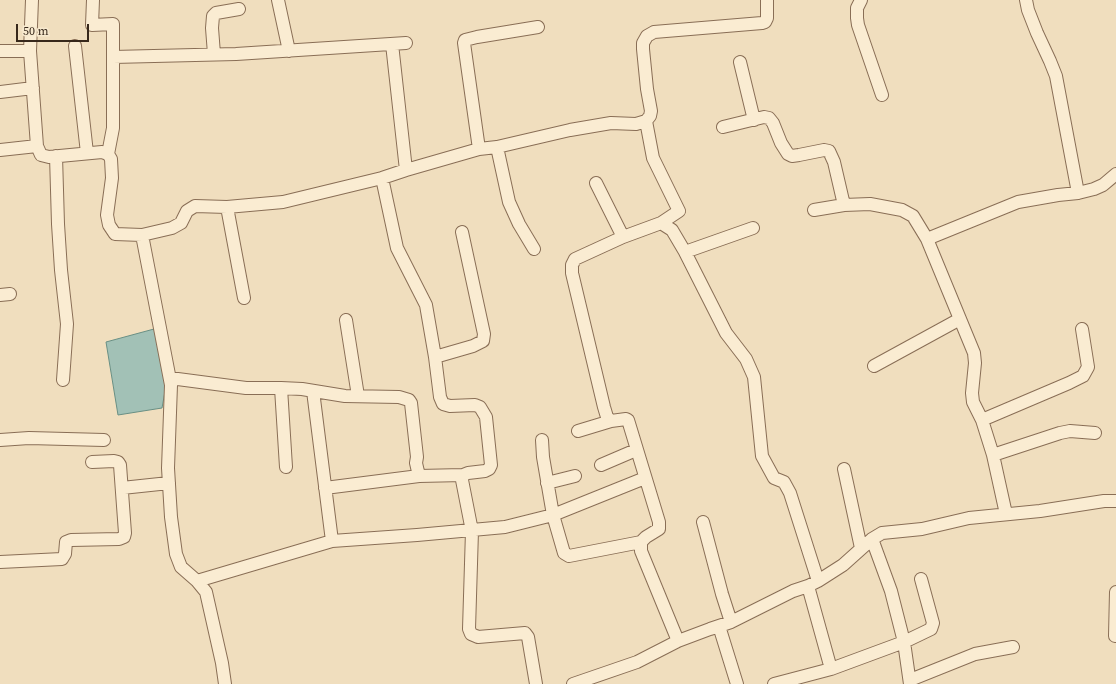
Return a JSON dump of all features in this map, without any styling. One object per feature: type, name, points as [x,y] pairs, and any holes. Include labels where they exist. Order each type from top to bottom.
[{"type":"street","points":[[32,0],[30,51],[37,146],[41,155],[50,157],[102,152],[108,154]]},
{"type":"street","points":[[93,0],[92,25],[113,24],[113,128],[108,154],[111,160],[112,178],[107,215],[108,225],[115,234],[142,235],[172,228],[181,223],[188,211],[195,206],[227,207],[283,202],[382,178],[479,150],[570,130],[611,123],[636,124],[646,120],[650,116],[651,111],[643,49],[643,43],[647,36],[654,32],[762,23],[765,22],[767,18],[767,0]]},
{"type":"street","points":[[278,0],[289,51]]},
{"type":"street","points":[[861,0],[858,8],[858,26],[882,95]]},
{"type":"street","points":[[1026,0],[1028,10],[1037,33],[1056,76],[1078,193]]},
{"type":"street","points":[[214,54],[212,28],[213,16],[216,14],[239,10]]},
{"type":"street","points":[[479,150],[464,43],[465,40],[538,27]]},
{"type":"street","points":[[113,57],[289,51],[406,43]]},
{"type":"street","points":[[392,44],[406,170]]},
{"type":"street","points":[[75,46],[87,153]]},
{"type":"street","points":[[0,51],[30,51]]},
{"type":"street","points":[[740,62],[754,120]]},
{"type":"street","points":[[0,92],[33,88]]},
{"type":"street","points":[[723,128],[764,117],[770,118],[781,143],[788,154],[792,156],[824,150],[829,152],[834,162],[844,206]]},
{"type":"street","points":[[611,421],[607,417],[604,407],[572,273],[572,265],[575,259],[661,223],[679,211],[654,158],[646,120]]},
{"type":"street","points":[[0,150],[37,146]]},
{"type":"street","points":[[497,147],[509,202],[519,224],[534,249]]},
{"type":"street","points":[[56,156],[60,270],[67,324],[63,380]]},
{"type":"street","points":[[927,239],[1018,202],[1078,193],[1094,189],[1104,185],[1116,174]]},
{"type":"street","points":[[325,488],[418,476],[463,475],[468,472],[485,471],[489,469],[490,465],[486,417],[480,408],[475,405],[462,407],[450,406],[443,404],[440,397],[426,305],[397,248],[382,178]]},
{"type":"street","points":[[596,184],[623,238]]},
{"type":"street","points":[[814,210],[870,204],[902,210],[913,216],[927,239],[974,353],[975,363],[972,394],[993,455],[1006,514]]},
{"type":"street","points":[[227,207],[244,298]]},
{"type":"street","points":[[661,223],[672,230],[685,252],[726,333],[746,359],[754,377],[762,456],[774,478],[784,482],[790,493],[813,584],[831,669]]},
{"type":"street","points":[[685,252],[753,228]]},
{"type":"street","points":[[435,357],[483,342],[484,334],[462,232]]},
{"type":"street","points":[[142,235],[172,384],[168,468],[171,517],[176,554],[181,567],[197,581],[206,592],[222,663],[225,684]]},
{"type":"street","points":[[874,366],[960,319]]},
{"type":"street","points":[[346,320],[358,396]]},
{"type":"street","points":[[982,420],[1083,376],[1088,367],[1082,329]]},
{"type":"street","points":[[170,378],[246,388],[302,389],[345,396],[399,397],[409,400],[411,403],[418,476]]},
{"type":"street","points":[[281,388],[286,468]]},
{"type":"street","points":[[312,391],[332,541]]},
{"type":"street","points":[[542,440],[542,457],[553,515],[564,553],[569,556],[641,542],[659,529],[659,522],[628,420],[611,421],[578,431]]},
{"type":"street","points":[[993,455],[1065,432],[1095,433]]},
{"type":"street","points":[[0,440],[28,438],[104,440]]},
{"type":"street","points":[[601,465],[636,450]]},
{"type":"street","points":[[0,562],[62,559],[65,554],[66,542],[71,540],[119,539],[124,537],[125,533],[120,466],[118,462],[114,461],[92,462]]},
{"type":"street","points":[[844,469],[861,548]]},
{"type":"street","points":[[463,475],[462,480],[472,531],[469,629],[471,634],[478,637],[525,633],[528,637],[536,684]]},
{"type":"street","points":[[547,483],[575,476]]},
{"type":"street","points":[[197,581],[332,541],[472,531],[505,527],[553,515],[645,478]]},
{"type":"street","points":[[122,488],[169,483]]},
{"type":"street","points":[[573,684],[637,662],[678,641],[731,622],[793,591],[813,584],[843,565],[861,548],[882,533],[922,529],[969,518],[1040,511],[1099,501],[1116,501]]},
{"type":"street","points":[[704,522],[722,594],[731,622]]},
{"type":"street","points":[[872,539],[890,591],[904,642],[910,682],[975,654],[1013,646]]},
{"type":"street","points":[[641,542],[641,551],[678,641]]},
{"type":"street","points":[[774,684],[831,669],[904,642],[931,629],[933,623],[921,579]]},
{"type":"street","points":[[1115,636],[1116,592]]},
{"type":"street","points":[[719,626],[737,684]]},
{"type":"water","points":[[154,329],[168,375],[162,408],[118,415],[106,342]]}]
